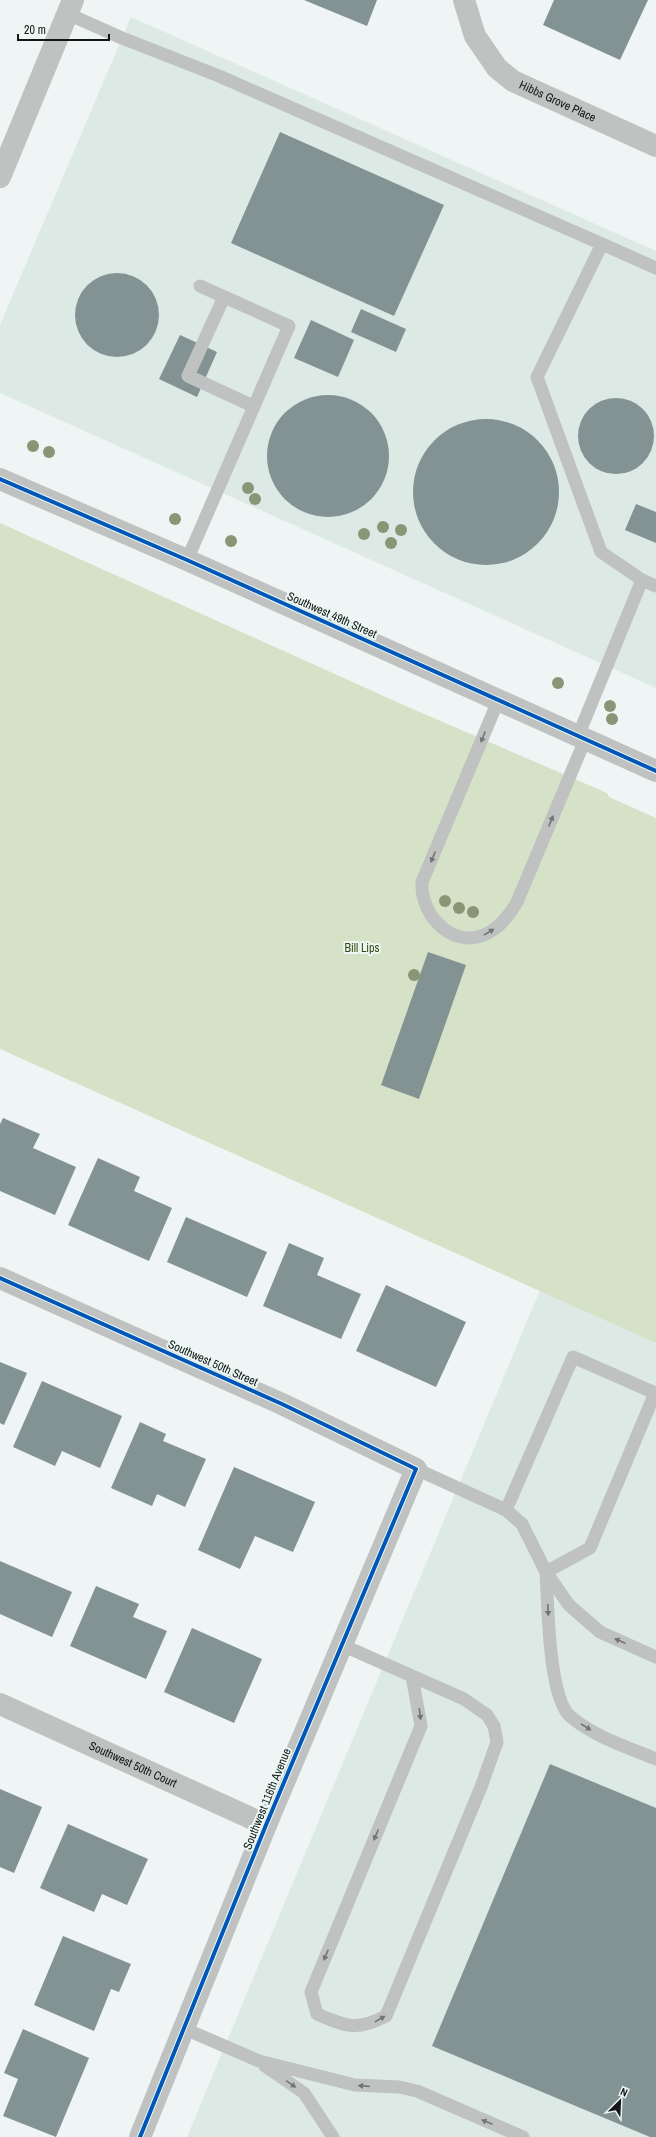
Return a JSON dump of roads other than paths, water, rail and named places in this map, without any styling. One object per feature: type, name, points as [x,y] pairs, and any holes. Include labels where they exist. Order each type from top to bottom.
[{"type":"street","name":"Hibbs Grove Place","points":[[464,0],[475,36],[497,68],[514,81],[656,146]]},
{"type":"street","points":[[0,177],[70,7]]},
{"type":"street","name":"Southwest 49th Street","points":[[0,479],[187,560],[656,771]]},
{"type":"street","name":"Southwest 50th Street","points":[[0,1278],[282,1404],[416,1469]]},
{"type":"street","name":"Southwest 116th Avenue","points":[[140,2137],[185,2029],[266,1825],[416,1469]]},
{"type":"street","name":"Southwest 50th Court","points":[[0,1704],[266,1825]]},
{"type":"lane","points":[[70,7],[122,38],[219,76],[656,268]]},
{"type":"lane","points":[[602,244],[537,377],[601,552],[642,580],[656,586]]},
{"type":"lane","points":[[187,560],[289,326],[200,286]]},
{"type":"lane","points":[[224,297],[188,376],[253,406]]},
{"type":"lane","points":[[498,701],[422,882],[422,894],[431,917],[438,925],[463,937],[476,938],[490,933],[510,914],[517,902],[582,738],[642,580]]},
{"type":"lane","points":[[506,1510],[573,1358],[655,1393],[590,1548],[546,1572]]},
{"type":"lane","points":[[416,1469],[506,1510],[522,1524],[546,1572],[569,1605],[600,1632],[656,1657]]},
{"type":"lane","points":[[546,1572],[549,1636],[560,1704],[570,1717],[600,1736],[656,1759]]},
{"type":"lane","points":[[342,1645],[464,1699],[488,1715],[494,1726],[497,1742],[481,1787],[386,2016],[368,2025],[342,2025],[317,2014],[311,1992],[421,1726],[412,1676]]},
{"type":"lane","points":[[185,2029],[259,2061],[355,2085],[399,2087],[417,2091],[523,2137]]},
{"type":"lane","points":[[259,2061],[304,2093],[333,2137]]},
{"type":"park label","name":"Bill Lips","points":[[362,948]]}]
